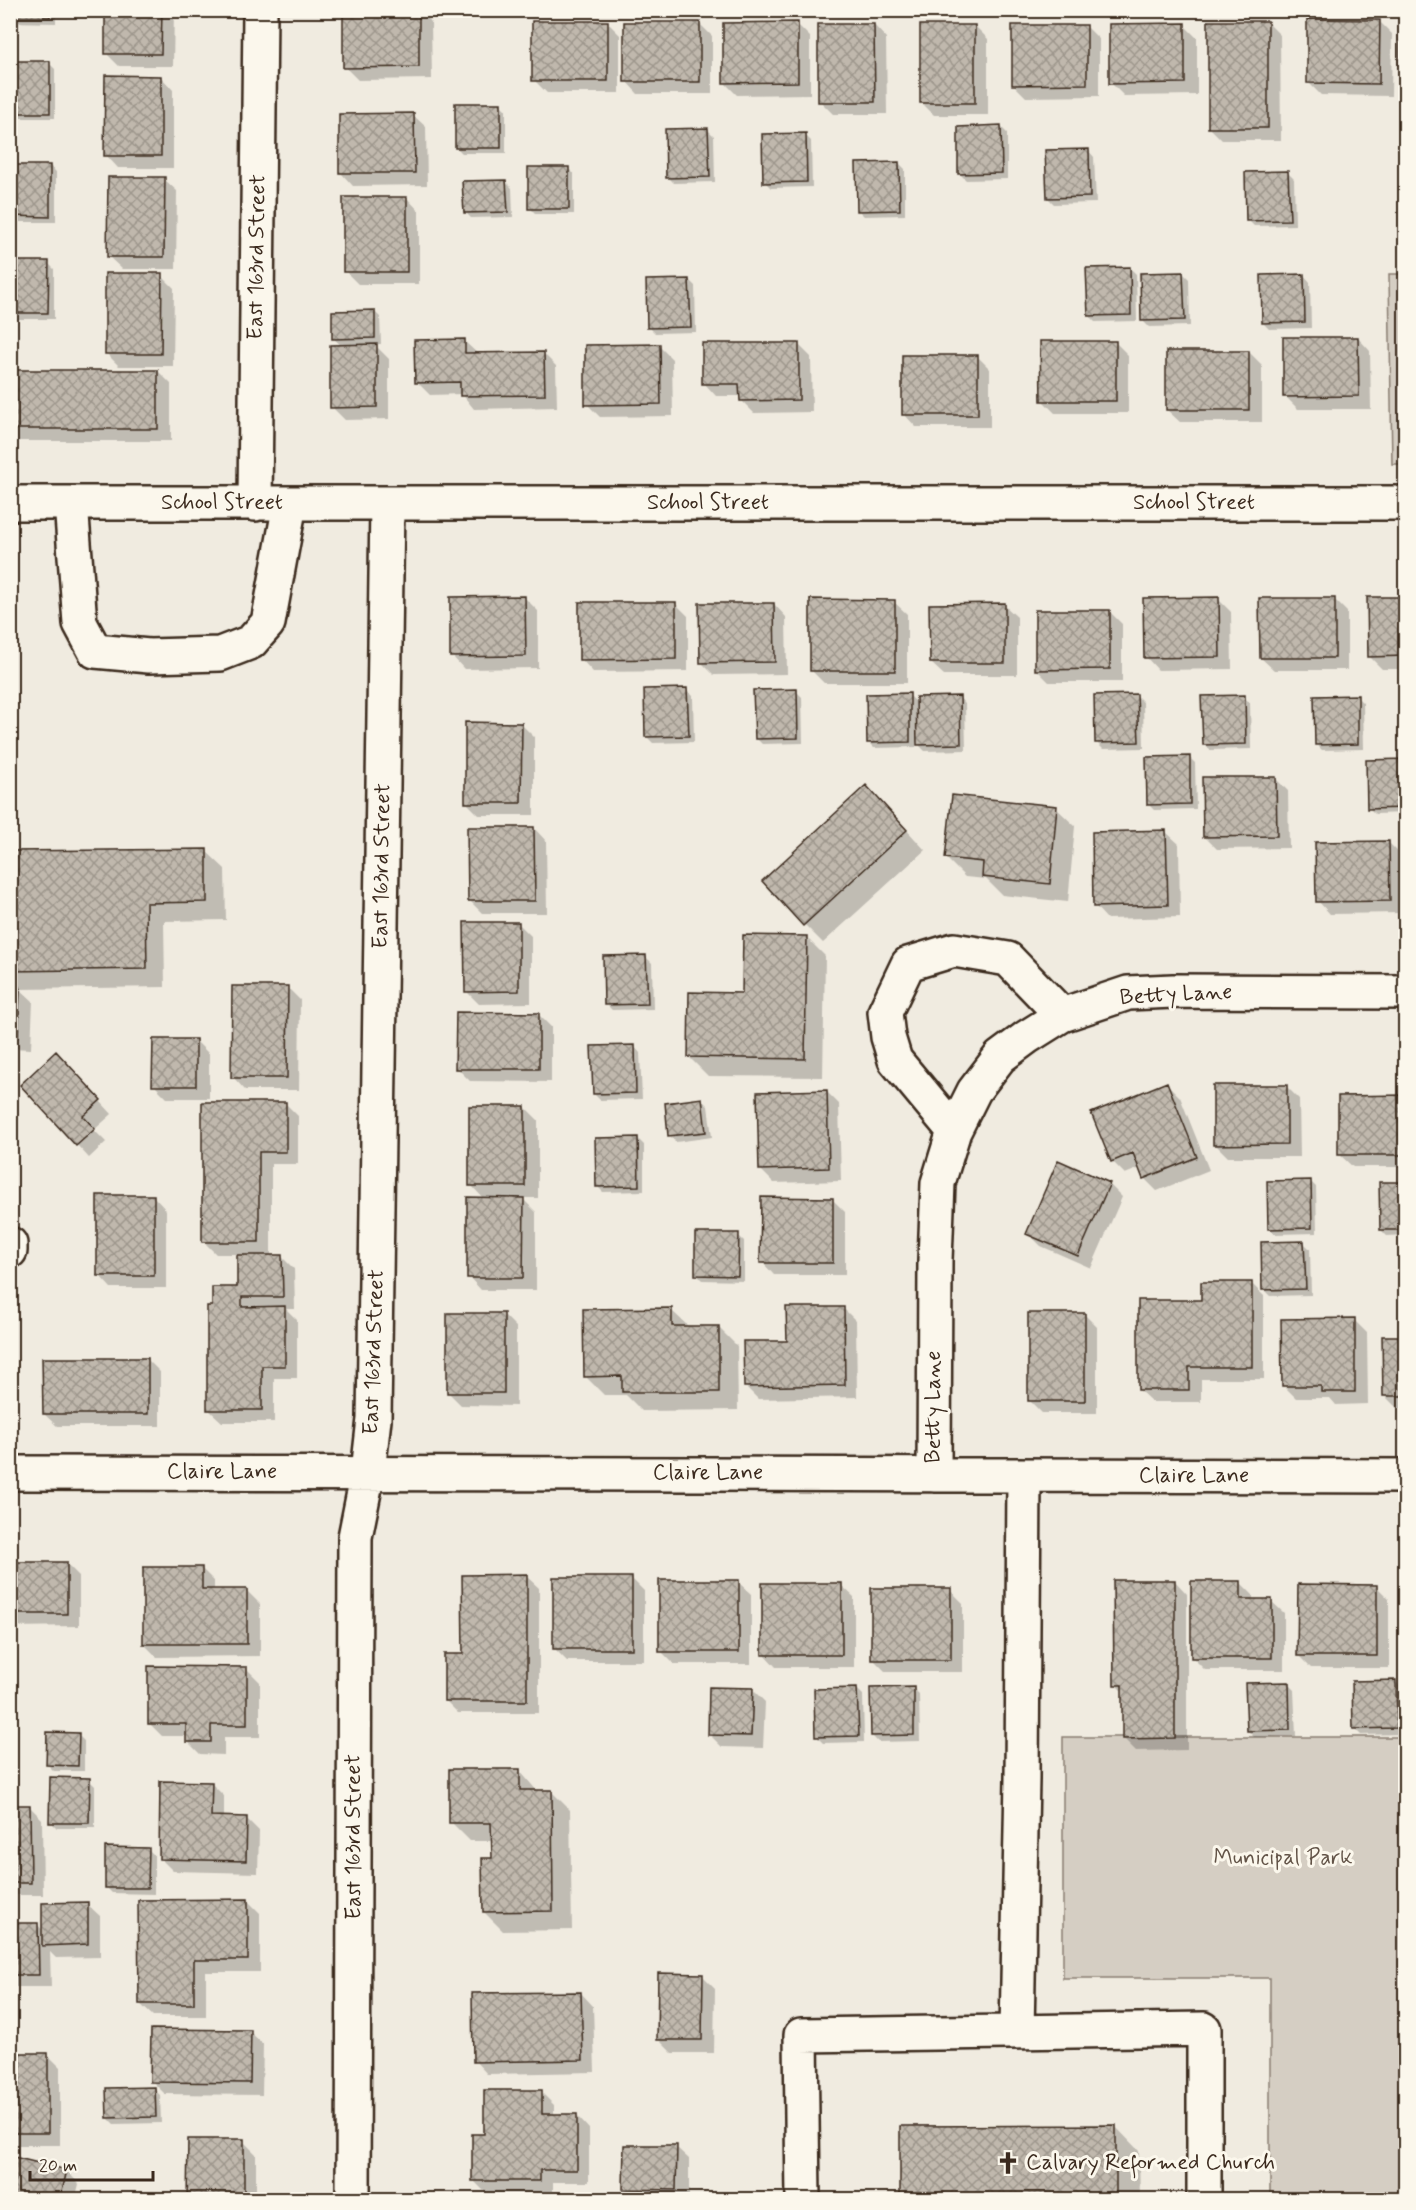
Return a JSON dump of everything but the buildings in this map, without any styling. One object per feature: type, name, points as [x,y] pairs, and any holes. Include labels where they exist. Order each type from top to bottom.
[{"type":"street","name":"East 163rd Street","points":[[255,504],[260,10]]},
{"type":"street","name":"School Street","points":[[10,503],[1406,503]]},
{"type":"street","points":[[71,503],[80,624],[94,651],[149,656],[220,654],[251,642],[268,624],[290,504]]},
{"type":"street","name":"East 163rd Street","points":[[353,2199],[355,1537],[368,1472],[374,1419],[387,504]]},
{"type":"street","points":[[954,1131],[895,1060],[888,1037],[885,1012],[908,964],[954,950],[1008,959],[1062,1015]]},
{"type":"street","name":"Betty Lane","points":[[934,1474],[935,1260],[938,1183],[954,1131],[974,1091],[1000,1057],[1062,1015],[1128,993],[1173,991],[1406,992]]},
{"type":"street","points":[[10,1244],[10,1251]]},
{"type":"street","name":"Claire Lane","points":[[10,1473],[934,1474],[1024,1477],[1406,1476]]},
{"type":"street","points":[[1017,2031],[1024,1477]]},
{"type":"street","points":[[802,2199],[801,2035],[1204,2029],[1204,2199]]},
{"type":"green space","points":[[1389,274],[1405,274],[1405,464],[1392,464]]},
{"type":"green space","name":"Municipal Park","points":[[1063,1737],[1405,1737],[1405,2199],[1270,2199],[1270,1978],[1063,1978]]},
{"type":"place","name":"Calvary Reformed Church","points":[[1008,2163]]}]
